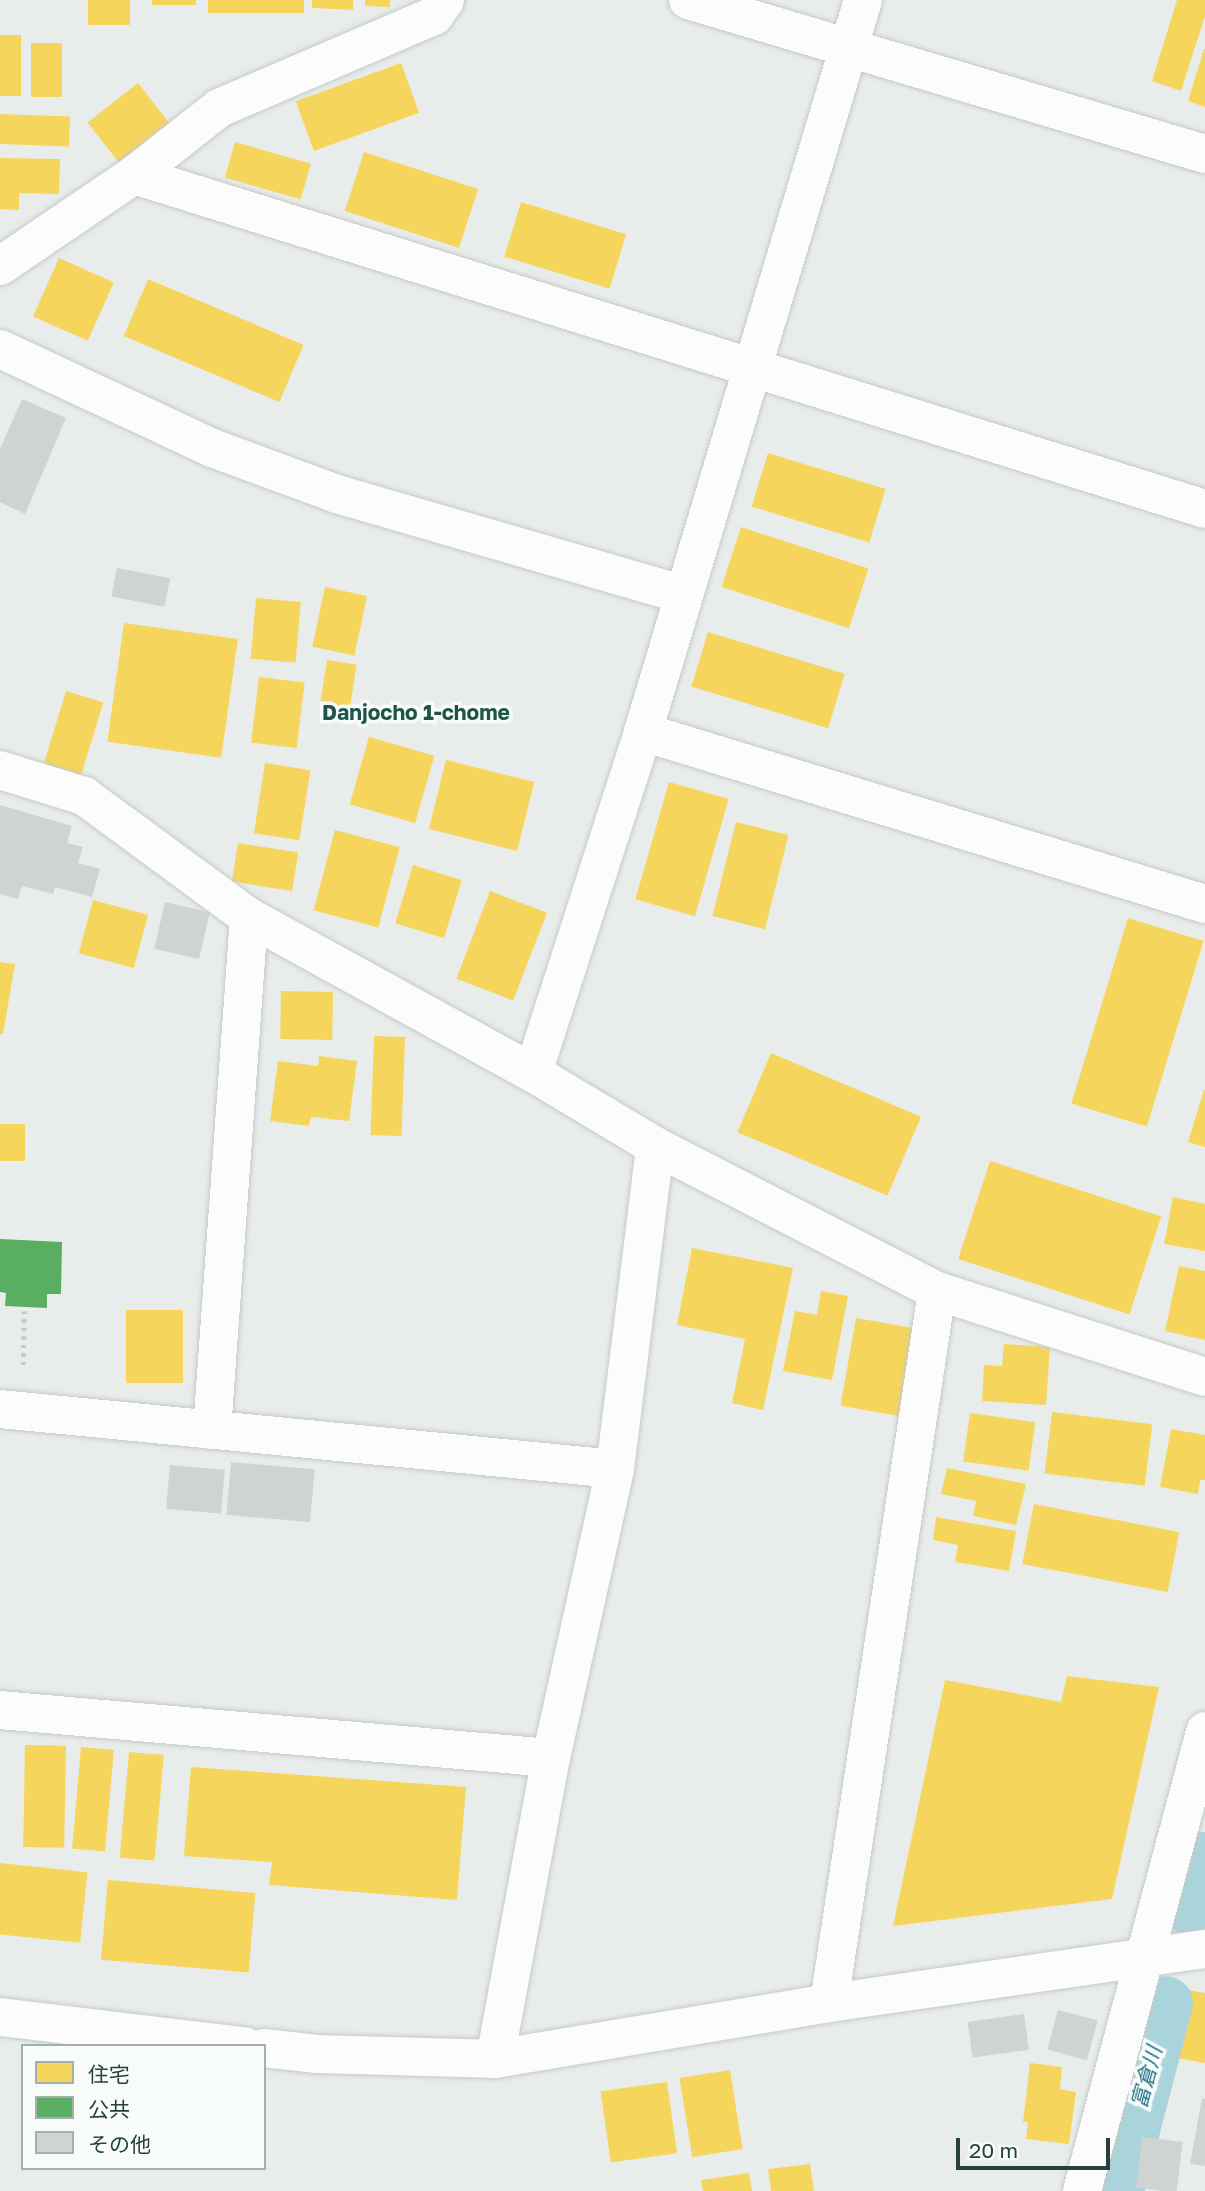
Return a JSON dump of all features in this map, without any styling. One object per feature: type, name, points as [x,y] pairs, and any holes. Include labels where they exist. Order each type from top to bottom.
[{"type":"street","points":[[0,266],[134,175],[219,108],[434,16],[445,0]]},
{"type":"street","points":[[688,0],[1205,154]]},
{"type":"street","points":[[533,1073],[643,732],[863,0]]},
{"type":"street","points":[[134,175],[1205,509]]},
{"type":"street","points":[[0,349],[212,448],[337,494],[684,595]]},
{"type":"street","points":[[643,732],[1205,904]]},
{"type":"street","points":[[0,770],[84,796],[249,917],[533,1073],[655,1146],[937,1291],[1205,1377]]},
{"type":"street","points":[[212,1430],[249,917]]},
{"type":"street","points":[[495,2059],[551,1758],[615,1469],[655,1146]]},
{"type":"street","points":[[830,2003],[937,1291]]},
{"type":"street","points":[[11,1410],[615,1469]]},
{"type":"street","points":[[0,1710],[551,1758]]},
{"type":"street","points":[[1082,2191],[1205,1731]]},
{"type":"street","points":[[266,2048],[317,2054],[495,2059],[830,2003],[1205,1949]]},
{"type":"street","points":[[0,2017],[228,2044]]},
{"type":"path","points":[[11,1410],[24,1311]]},
{"type":"building: 住宅","points":[[88,0],[130,0],[130,25],[88,25]]},
{"type":"building: 住宅","points":[[152,0],[196,0],[196,5],[152,5]]},
{"type":"building: 住宅","points":[[208,0],[304,0],[304,13],[208,13]]},
{"type":"building: 住宅","points":[[312,0],[353,0],[353,10],[312,8]]},
{"type":"building: 住宅","points":[[365,0],[390,0],[390,7],[365,6]]},
{"type":"building: 住宅","points":[[1177,0],[1205,0],[1205,16],[1181,91],[1152,81]]},
{"type":"building: 住宅","points":[[0,35],[21,35],[21,96],[0,96]]},
{"type":"building: 住宅","points":[[31,43],[62,43],[62,97],[31,97]]},
{"type":"building: 住宅","points":[[1205,49],[1205,107],[1188,101]]},
{"type":"building: 住宅","points":[[401,63],[419,113],[314,151],[296,101]]},
{"type":"building: 住宅","points":[[138,83],[170,124],[120,163],[88,122]]},
{"type":"building: 住宅","points":[[0,114],[70,116],[69,146],[0,144]]},
{"type":"building: 住宅","points":[[235,142],[311,164],[301,199],[225,178]]},
{"type":"building: 住宅","points":[[364,152],[478,189],[459,248],[345,211]]},
{"type":"building: 住宅","points":[[0,158],[60,159],[59,194],[19,193],[19,210],[0,209]]},
{"type":"building: 住宅","points":[[521,202],[626,234],[610,289],[504,257]]},
{"type":"building: 住宅","points":[[59,258],[114,282],[88,341],[33,316]]},
{"type":"building: 住宅","points":[[148,279],[304,345],[279,402],[124,336]]},
{"type":"building: 住宅","points":[[768,453],[886,489],[869,543],[752,507]]},
{"type":"building: 住宅","points":[[741,527],[868,568],[849,628],[722,587]]},
{"type":"building: 住宅","points":[[325,587],[367,596],[354,656],[312,647]]},
{"type":"building: 住宅","points":[[256,598],[301,602],[296,663],[251,659]]},
{"type":"building: 住宅","points":[[124,623],[238,639],[221,758],[107,742]]},
{"type":"building: 住宅","points":[[708,632],[845,674],[828,728],[691,687]]},
{"type":"building: 住宅","points":[[327,660],[357,665],[349,712],[319,707]]},
{"type":"building: 住宅","points":[[259,677],[305,683],[297,748],[251,743]]},
{"type":"building: 住宅","points":[[66,691],[103,702],[81,776],[43,765]]},
{"type":"building: 住宅","points":[[369,737],[434,756],[415,823],[350,804]]},
{"type":"building: 住宅","points":[[446,760],[534,782],[517,851],[429,829]]},
{"type":"building: 住宅","points":[[265,763],[310,770],[299,840],[254,833]]},
{"type":"building: 住宅","points":[[669,782],[729,799],[695,916],[635,899]]},
{"type":"building: 住宅","points":[[736,822],[788,835],[765,929],[713,916]]},
{"type":"building: 住宅","points":[[335,830],[400,847],[378,928],[314,910]]},
{"type":"building: 住宅","points":[[238,843],[298,853],[292,891],[232,882]]},
{"type":"building: 住宅","points":[[413,865],[462,880],[444,938],[395,923]]},
{"type":"building: 住宅","points":[[490,891],[547,913],[513,1001],[456,979]]},
{"type":"building: 住宅","points":[[93,900],[148,915],[134,968],[79,953]]},
{"type":"building: 住宅","points":[[1128,918],[1204,941],[1147,1127],[1071,1104]]},
{"type":"building: 住宅","points":[[0,962],[15,964],[3,1034],[0,1034]]},
{"type":"building: 住宅","points":[[281,991],[333,992],[332,1040],[280,1039]]},
{"type":"building: 住宅","points":[[374,1036],[405,1037],[402,1136],[371,1135]]},
{"type":"building: 住宅","points":[[771,1053],[921,1117],[887,1196],[737,1132]]},
{"type":"building: 住宅","points":[[319,1056],[357,1061],[349,1121],[311,1117],[309,1126],[270,1121],[278,1061],[318,1066]]},
{"type":"building: 住宅","points":[[1205,1090],[1205,1147],[1188,1142]]},
{"type":"building: 住宅","points":[[0,1124],[25,1124],[25,1161],[0,1161]]},
{"type":"building: 住宅","points":[[990,1161],[1161,1217],[1129,1315],[958,1259]]},
{"type":"building: 住宅","points":[[1173,1197],[1205,1204],[1205,1251],[1164,1244]]},
{"type":"building: 住宅","points":[[692,1248],[793,1268],[763,1410],[732,1403],[745,1339],[677,1325]]},
{"type":"building: 住宅","points":[[1179,1266],[1205,1271],[1205,1340],[1165,1331]]},
{"type":"building: 住宅","points":[[821,1291],[848,1296],[832,1380],[783,1371],[795,1311],[817,1315]]},
{"type":"building: 住宅","points":[[126,1310],[183,1310],[183,1383],[126,1383]]},
{"type":"building: 住宅","points":[[856,1318],[916,1329],[901,1416],[841,1406]]},
{"type":"building: 住宅","points":[[1004,1344],[1050,1347],[1046,1405],[982,1401],[984,1365],[1002,1366]]},
{"type":"building: 住宅","points":[[1052,1412],[1152,1424],[1145,1486],[1044,1474]]},
{"type":"building: 住宅","points":[[970,1413],[1035,1422],[1029,1471],[963,1462]]},
{"type":"building: 住宅","points":[[1171,1429],[1205,1435],[1205,1480],[1200,1480],[1198,1494],[1160,1487]]},
{"type":"building: 住宅","points":[[947,1468],[1026,1484],[1016,1525],[973,1516],[976,1501],[941,1494]]},
{"type":"building: 住宅","points":[[1034,1504],[1179,1532],[1168,1592],[1022,1564]]},
{"type":"building: 住宅","points":[[936,1517],[1016,1531],[1009,1571],[955,1562],[958,1545],[933,1540]]},
{"type":"building: 住宅","points":[[1067,1676],[1159,1687],[1112,1899],[893,1926],[945,1680],[1061,1702]]},
{"type":"building: 住宅","points":[[25,1745],[66,1746],[64,1848],[23,1847]]},
{"type":"building: 住宅","points":[[81,1747],[114,1750],[105,1851],[72,1849]]},
{"type":"building: 住宅","points":[[129,1752],[164,1755],[155,1861],[120,1858]]},
{"type":"building: 住宅","points":[[191,1767],[466,1787],[457,1900],[269,1885],[272,1862],[184,1856]]},
{"type":"building: 住宅","points":[[0,1863],[88,1872],[80,1943],[0,1934]]},
{"type":"building: 住宅","points":[[108,1880],[255,1893],[248,1973],[101,1960]]},
{"type":"building: 住宅","points":[[1188,1990],[1205,1993],[1205,2063],[1176,2058]]},
{"type":"building: 住宅","points":[[1030,2063],[1062,2067],[1060,2089],[1076,2092],[1069,2144],[1026,2139],[1028,2122],[1023,2122]]},
{"type":"building: 住宅","points":[[730,2070],[743,2149],[692,2157],[680,2078]]},
{"type":"building: 住宅","points":[[667,2082],[677,2153],[611,2163],[601,2091]]},
{"type":"building: 住宅","points":[[810,2164],[814,2191],[771,2191],[768,2169]]},
{"type":"building: 住宅","points":[[749,2173],[752,2191],[703,2191],[701,2180]]},
{"type":"building: 公共","points":[[0,1239],[62,1242],[61,1294],[47,1294],[47,1308],[5,1306],[6,1293],[0,1292]]},
{"type":"building: その他","points":[[22,399],[66,418],[25,514],[0,502],[0,449]]},
{"type":"building: その他","points":[[117,568],[170,578],[164,607],[111,596]]},
{"type":"building: その他","points":[[0,805],[72,826],[67,843],[83,847],[78,863],[100,869],[92,897],[55,887],[53,894],[22,886],[18,899],[0,894]]},
{"type":"building: その他","points":[[165,902],[210,912],[199,959],[154,949]]},
{"type":"building: その他","points":[[231,1462],[315,1469],[310,1522],[226,1515]]},
{"type":"building: その他","points":[[170,1465],[225,1470],[221,1514],[166,1509]]},
{"type":"building: その他","points":[[1058,2010],[1098,2021],[1087,2060],[1047,2050]]},
{"type":"building: その他","points":[[1024,2014],[1029,2050],[973,2058],[968,2022]]},
{"type":"building: その他","points":[[1202,2098],[1205,2099],[1205,2166],[1190,2164]]},
{"type":"building: その他","points":[[1142,2137],[1183,2142],[1177,2191],[1136,2188]]},
{"type":"waterway","name":"富倉川","points":[[1192,1910],[1205,1859]]},
{"type":"waterway","name":"富倉川","points":[[1117,2191],[1166,2003]]},
{"type":"district","name":"Danjocho 1-chome","points":[[416,712]]}]
